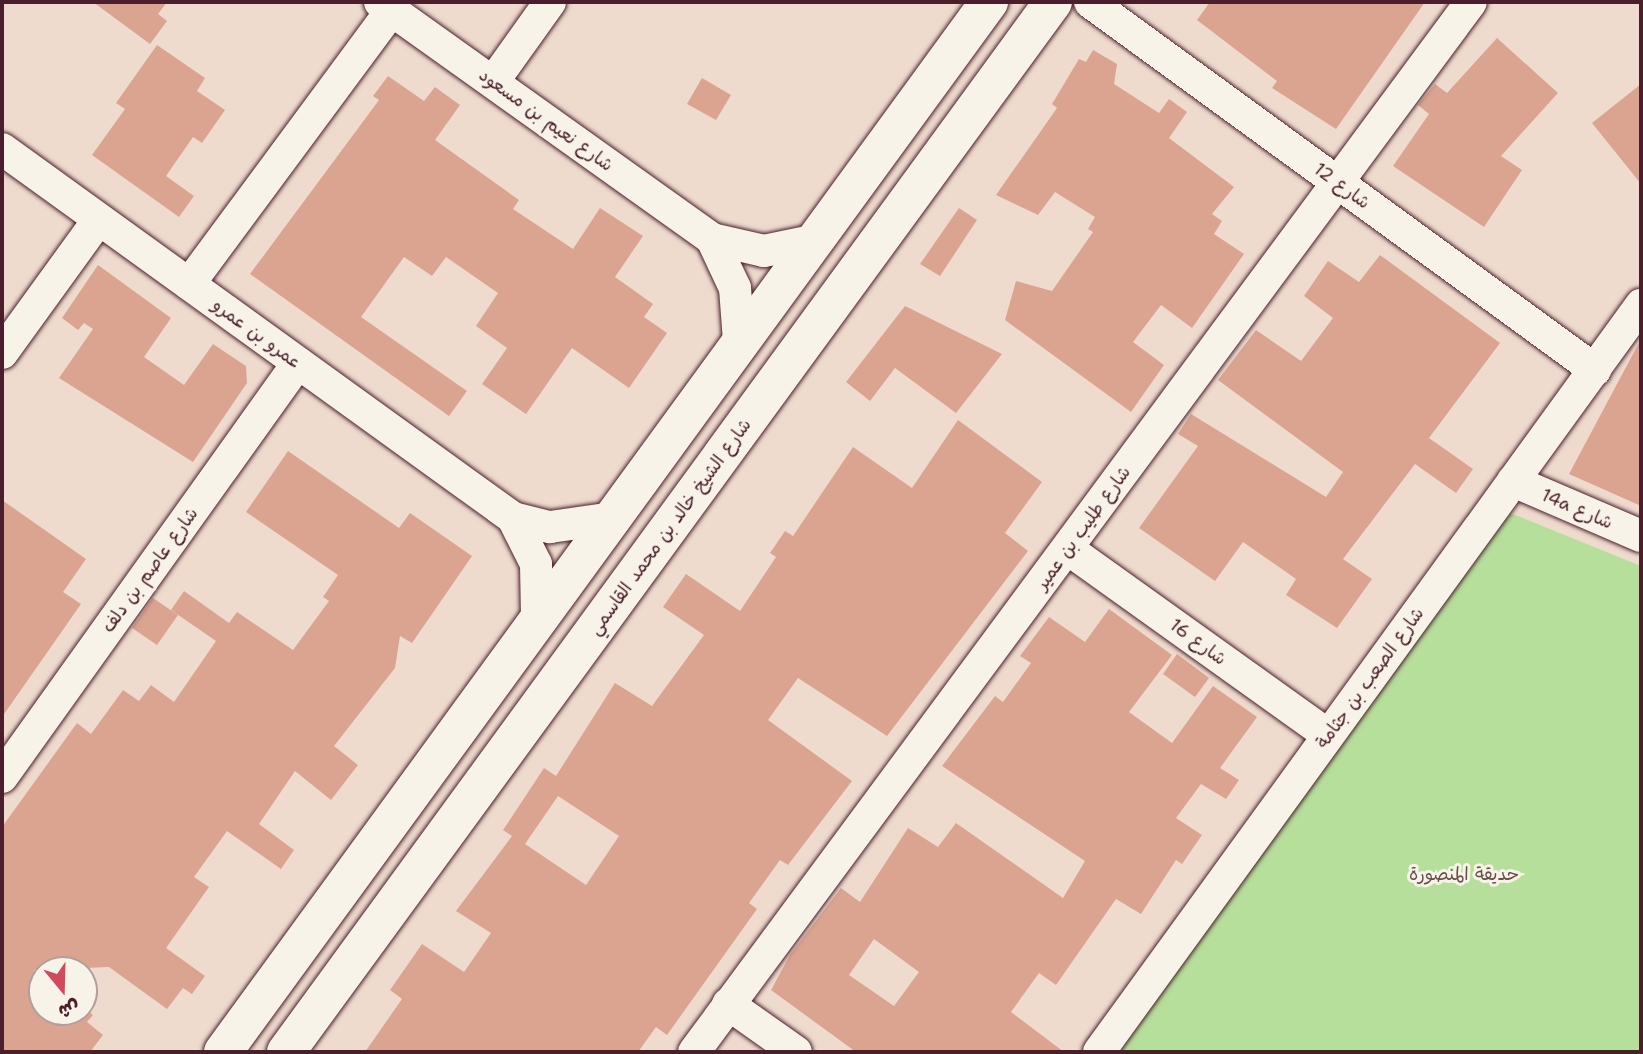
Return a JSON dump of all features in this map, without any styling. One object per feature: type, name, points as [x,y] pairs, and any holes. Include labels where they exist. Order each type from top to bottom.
[{"type":"main road","points":[[223,1052],[607,519],[816,240],[989,2]]},
{"type":"main road","name":"شارع الشيخ خالد بن محمد القاسمي","points":[[286,1052],[1053,2]]},
{"type":"street","points":[[493,82],[550,2]]},
{"type":"street","name":"شارع 12","points":[[1090,2],[1595,370]]},
{"type":"street","name":"شارع طليب بن عمير","points":[[694,1052],[1471,2]]},
{"type":"street","points":[[189,284],[386,6]]},
{"type":"street","name":"شارع نعيم بن مسعود","points":[[386,6],[712,239],[764,251],[816,240]]},
{"type":"street","name":"عمرو بن عمرو","points":[[2,149],[513,518],[550,527],[607,519]]},
{"type":"street","points":[[2,353],[99,219]]},
{"type":"street","name":"شارع نعيم بن مسعود","points":[[712,239],[735,288],[739,341]]},
{"type":"street","name":"شارع الصعب بن جثامة","points":[[1099,1052],[1641,305]]},
{"type":"street","name":"شارع عاصم بن دلف","points":[[2,777],[298,363]]},
{"type":"street","name":"14a شارع","points":[[1513,481],[1641,536]]},
{"type":"street","name":"عمرو بن عمرو","points":[[513,518],[536,564],[537,615]]},
{"type":"street","name":"شارع 16","points":[[1068,549],[1328,735]]},
{"type":"street","points":[[728,1004],[796,1052]]},
{"type":"green space","name":"حديقة المنصورة","points":[[1508,512],[1641,566],[1641,1052],[1116,1052]]},
{"type":"building","points":[[93,2],[167,2],[158,14],[167,21],[150,44]]},
{"type":"building","points":[[1210,2],[1425,2],[1336,129],[1272,88],[1277,81],[1197,20]]},
{"type":"building","points":[[1497,38],[1558,93],[1501,156],[1522,170],[1484,227],[1393,166],[1429,114],[1418,105],[1435,84],[1447,93]]},
{"type":"building","points":[[157,45],[205,78],[197,91],[225,110],[202,143],[193,137],[166,176],[194,196],[179,217],[92,155],[125,109],[116,103]]},
{"type":"building","points":[[1093,50],[1117,64],[1114,84],[1159,113],[1169,99],[1187,112],[1169,138],[1234,187],[1212,214],[1222,221],[1214,234],[1244,254],[1192,328],[1161,305],[1133,342],[1164,365],[1131,412],[1005,320],[1016,281],[1052,291],[1093,232],[1088,229],[1095,217],[1055,192],[1038,215],[996,195],[1057,108],[1052,104],[1079,59],[1086,62]]},
{"type":"building","points":[[388,76],[424,101],[435,87],[460,105],[435,140],[519,200],[513,209],[573,249],[600,208],[643,236],[615,277],[653,304],[644,317],[667,333],[629,388],[572,348],[526,414],[482,384],[507,348],[476,326],[498,293],[446,257],[432,276],[404,257],[361,317],[467,391],[449,416],[250,274],[379,100],[373,96]]},
{"type":"building","points":[[702,78],[731,95],[716,120],[687,104]]},
{"type":"building","points":[[1641,84],[1641,184],[1592,123]]},
{"type":"building","points":[[959,208],[977,220],[940,276],[920,264]]},
{"type":"building","points":[[1380,255],[1500,343],[1429,438],[1473,469],[1456,493],[1415,464],[1343,559],[1372,579],[1337,628],[1286,595],[1296,579],[1243,542],[1215,581],[1139,528],[1198,446],[1178,434],[1191,414],[1326,497],[1343,472],[1218,380],[1256,330],[1301,361],[1333,318],[1304,296],[1328,261],[1359,282]]},
{"type":"building","points":[[98,265],[171,318],[144,357],[184,385],[213,344],[246,366],[247,383],[193,462],[59,378],[93,329],[84,323],[78,330],[62,318]]},
{"type":"building","points":[[905,306],[1002,354],[956,413],[895,368],[870,401],[846,382]]},
{"type":"building","points":[[1641,339],[1641,506],[1569,474]]},
{"type":"building","points":[[958,420],[1042,482],[1005,533],[1028,551],[887,736],[798,678],[768,720],[852,781],[788,865],[780,860],[749,903],[757,909],[667,1035],[656,1027],[638,1052],[365,1052],[402,999],[390,990],[422,944],[464,972],[491,933],[456,911],[512,836],[503,830],[544,768],[556,776],[615,683],[652,706],[704,635],[663,607],[686,574],[740,611],[776,557],[770,553],[785,531],[793,536],[853,447],[912,488]],"holes":[[[558,796],[619,836],[586,885],[525,844]]]},
{"type":"building","points":[[288,451],[399,528],[410,513],[472,556],[412,643],[400,636],[395,668],[334,746],[358,765],[331,800],[295,771],[259,824],[294,850],[281,869],[227,831],[194,877],[209,887],[166,948],[205,976],[192,994],[183,988],[167,1009],[109,967],[98,967],[98,956],[28,956],[28,1026],[92,1026],[103,1035],[90,1052],[2,1052],[2,827],[77,723],[91,734],[123,690],[139,701],[151,685],[174,702],[216,641],[171,610],[184,591],[229,623],[237,612],[293,650],[329,601],[323,597],[338,575],[246,512]]},
{"type":"building","points":[[2,500],[86,559],[63,592],[81,604],[2,717]]},
{"type":"building","points":[[153,598],[178,615],[157,645],[132,628]]},
{"type":"building","points":[[1109,609],[1172,655],[1129,712],[1172,743],[1213,686],[1257,717],[1220,768],[1239,780],[1226,799],[1201,784],[1176,818],[1202,835],[1182,864],[1176,860],[1141,914],[1116,899],[1056,985],[1039,973],[1011,1012],[1064,1052],[856,1052],[771,990],[790,955],[841,888],[860,902],[908,828],[938,847],[956,823],[1063,898],[1085,861],[942,766],[995,696],[1003,702],[1031,663],[1020,656],[1049,617],[1085,642]],"holes":[[[874,939],[919,972],[894,1006],[849,975]]]},
{"type":"building","points":[[1177,654],[1209,678],[1195,697],[1163,674]]}]
